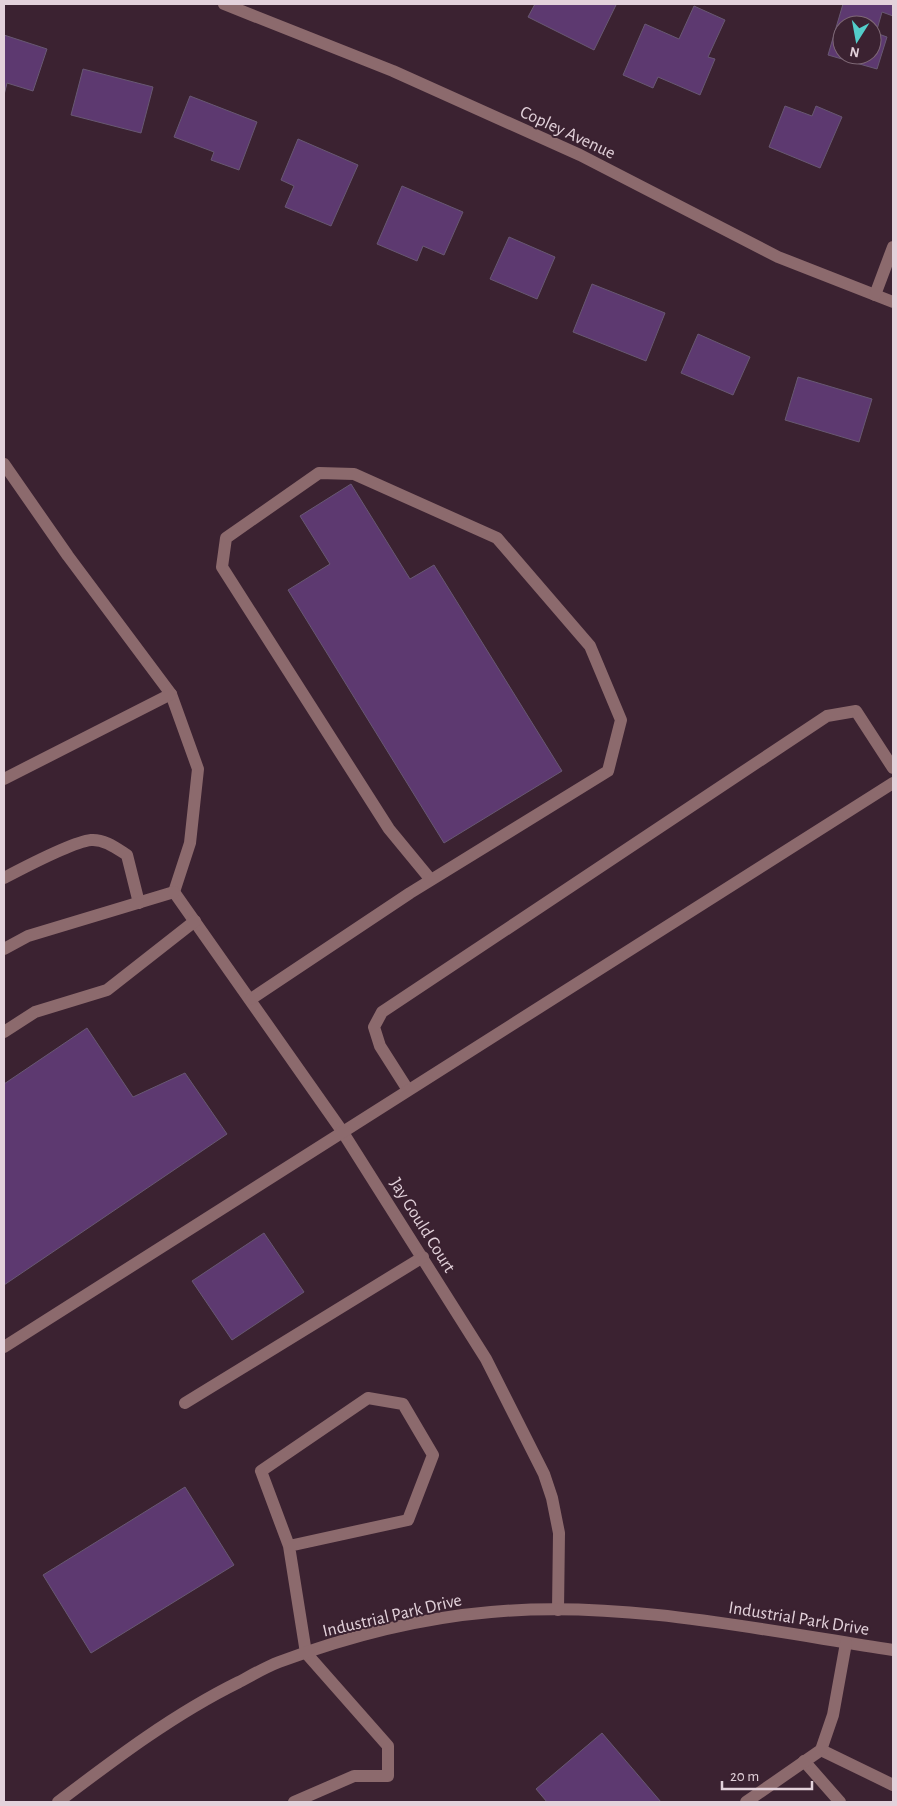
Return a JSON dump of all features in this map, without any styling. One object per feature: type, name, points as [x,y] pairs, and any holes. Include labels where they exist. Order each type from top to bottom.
[{"type":"street","name":"Copley Avenue","points":[[224,4],[393,71],[580,156],[778,257],[893,302]]},
{"type":"street","points":[[875,296],[893,247]]},
{"type":"street","points":[[4,464],[68,556],[171,694],[198,769],[190,842],[174,892],[28,936],[4,949]]},
{"type":"street","points":[[251,999],[431,880],[608,771],[621,720],[590,646],[496,538],[354,474],[318,473],[226,538],[222,567],[389,829],[431,880]]},
{"type":"street","points":[[4,779],[171,694]]},
{"type":"street","points":[[408,1090],[380,1046],[374,1027],[382,1012],[810,726],[827,716],[856,712],[893,768]]},
{"type":"street","points":[[4,1347],[893,783]]},
{"type":"street","points":[[4,878],[42,859],[91,840],[108,844],[127,855],[139,903]]},
{"type":"street","name":"Jay Gould Court","points":[[174,892],[342,1131],[482,1352],[544,1474],[552,1498],[559,1534],[558,1610]]},
{"type":"street","points":[[4,1032],[35,1012],[107,990],[196,921]]},
{"type":"street","points":[[185,1403],[423,1257]]},
{"type":"street","points":[[288,1546],[408,1520],[433,1455],[403,1404],[368,1398],[261,1471],[288,1546],[306,1653],[388,1746],[388,1776],[354,1776],[294,1802]]},
{"type":"street","name":"Industrial Park Drive","points":[[58,1802],[152,1731],[207,1699],[278,1662],[356,1637],[433,1620],[492,1612],[558,1610],[642,1614],[731,1624],[893,1650]]},
{"type":"street","points":[[746,1802],[821,1750],[833,1715],[846,1643]]},
{"type":"street","points":[[821,1750],[893,1785]]},
{"type":"street","points":[[804,1761],[840,1802]]},
{"type":"building","points":[[535,4],[616,5],[594,50],[528,17]]},
{"type":"building","points":[[843,4],[893,4],[893,16],[882,12],[881,15],[840,15]]},
{"type":"building","points":[[694,6],[725,20],[708,57],[715,59],[700,95],[658,77],[653,88],[623,75],[645,24],[679,39]]},
{"type":"building","points":[[4,35],[47,49],[33,91],[7,83],[4,95]]},
{"type":"building","points":[[882,35],[887,37],[882,53]]},
{"type":"building","points":[[832,41],[832,56],[828,55]]},
{"type":"building","points":[[863,65],[878,65],[877,69]]},
{"type":"building","points":[[83,69],[153,87],[141,133],[71,115]]},
{"type":"building","points":[[190,96],[257,122],[239,170],[211,160],[214,152],[174,137]]},
{"type":"building","points":[[785,106],[812,116],[816,106],[842,117],[820,168],[769,147]]},
{"type":"building","points":[[298,139],[358,165],[331,226],[285,207],[294,186],[281,180]]},
{"type":"building","points":[[402,186],[463,212],[444,255],[423,246],[417,261],[377,244]]},
{"type":"building","points":[[509,237],[555,257],[537,299],[490,279]]},
{"type":"building","points":[[592,284],[665,313],[646,361],[573,332]]},
{"type":"building","points":[[698,334],[750,357],[733,395],[681,373]]},
{"type":"building","points":[[798,377],[872,399],[859,442],[785,420]]},
{"type":"building","points":[[351,484],[410,579],[434,565],[562,771],[444,843],[288,590],[330,564],[300,516]]},
{"type":"building","points":[[87,1028],[133,1097],[185,1073],[227,1134],[4,1285],[4,1084]]},
{"type":"building","points":[[264,1233],[304,1292],[232,1340],[192,1281]]},
{"type":"building","points":[[185,1487],[234,1565],[91,1653],[43,1575]]},
{"type":"building","points":[[602,1733],[661,1802],[547,1802],[536,1789]]}]
